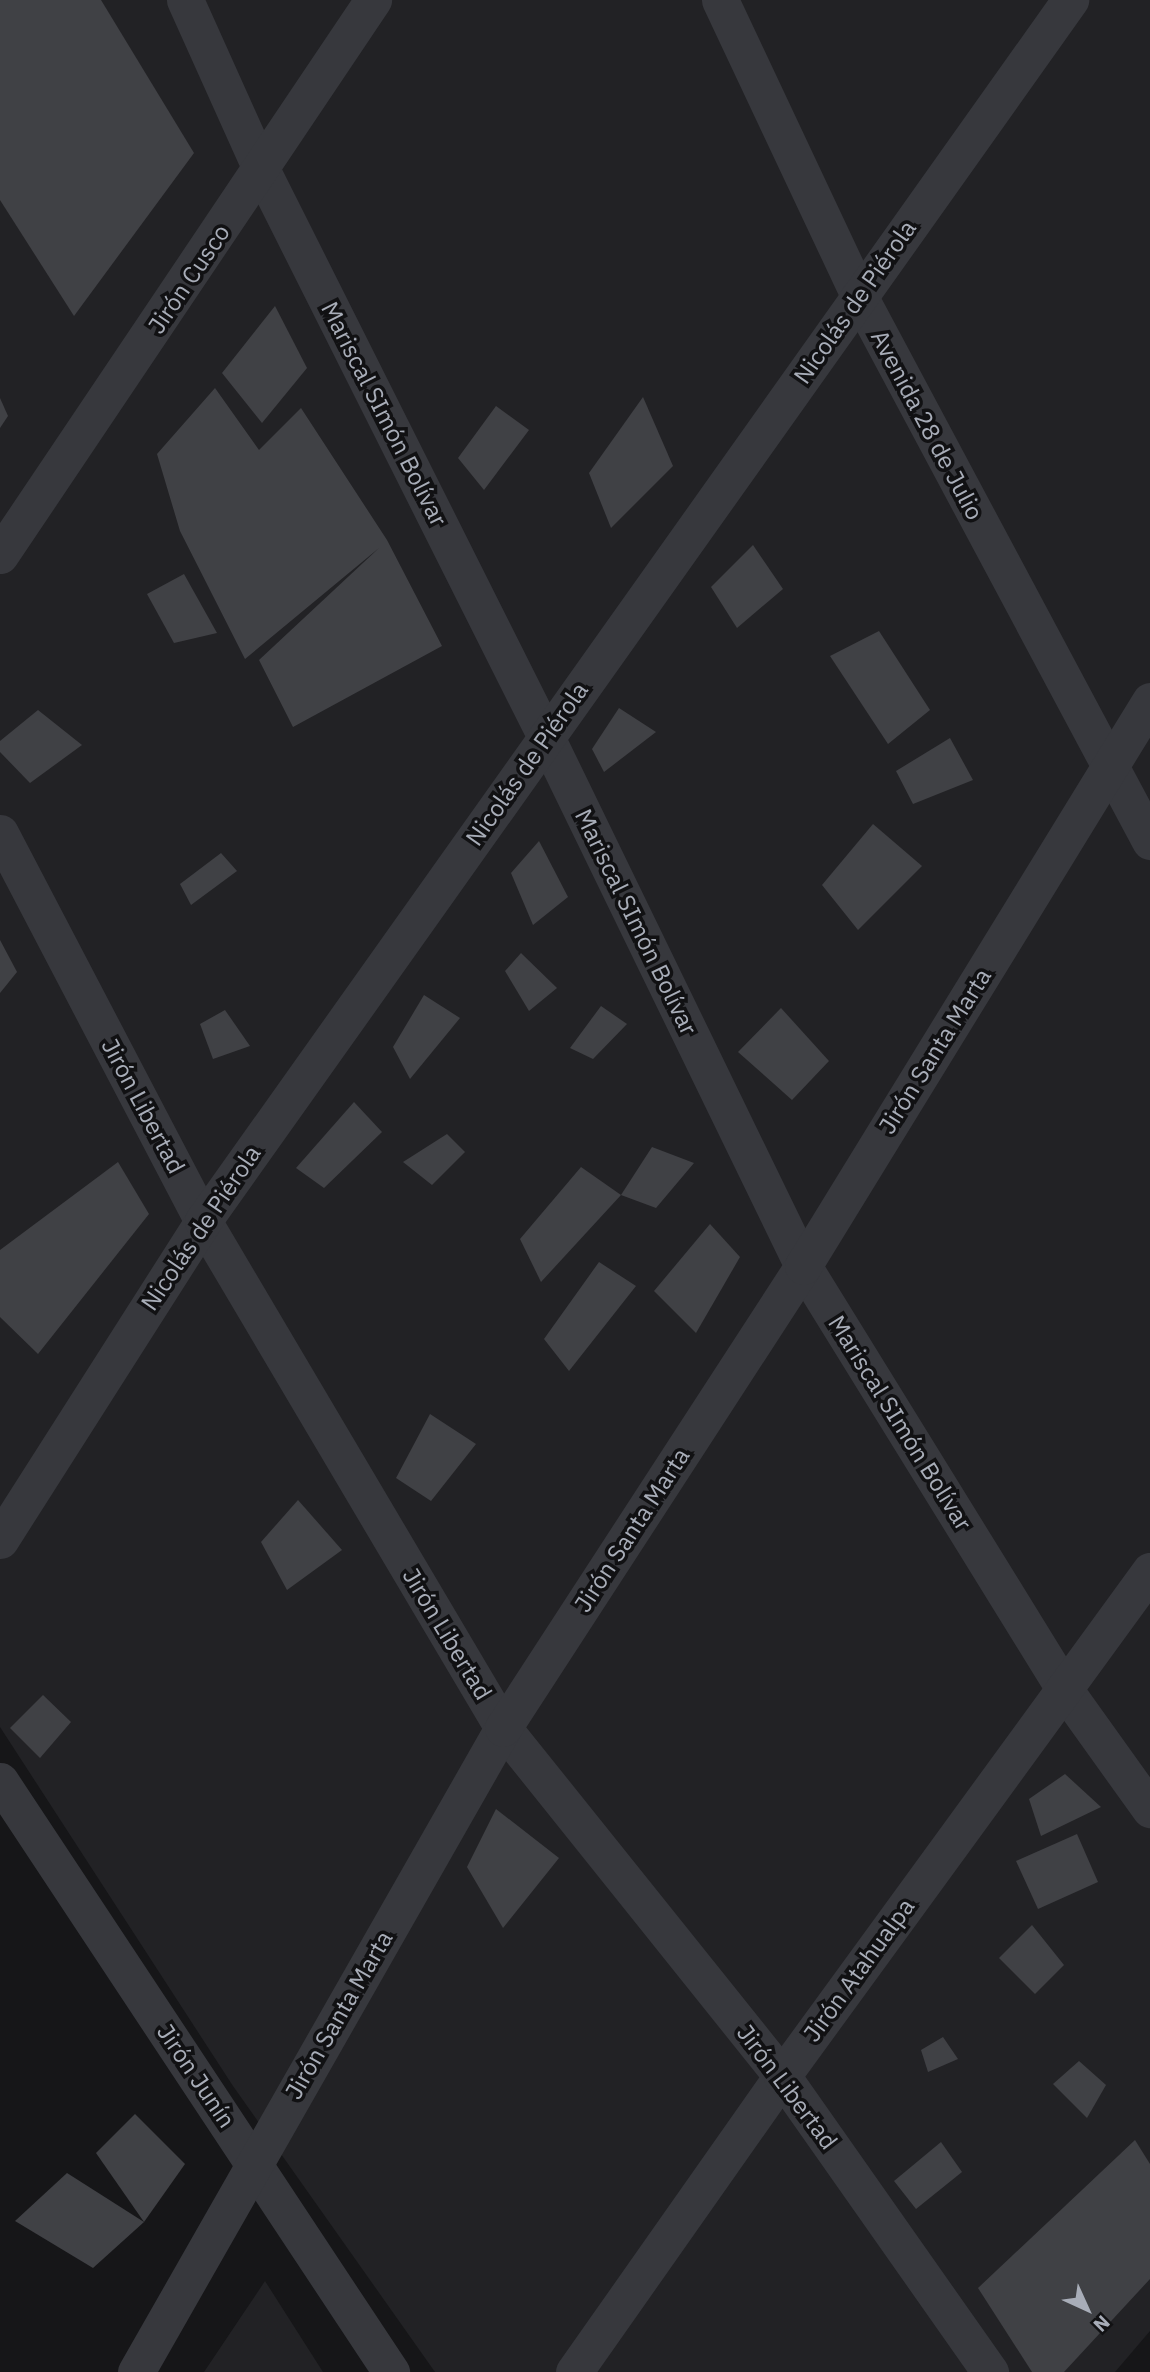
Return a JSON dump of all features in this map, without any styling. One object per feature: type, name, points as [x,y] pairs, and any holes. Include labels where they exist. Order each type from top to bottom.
[{"type":"street","name":"Mariscal SImón Bolívar","points":[[185,0],[262,171],[546,737],[803,1266],[1064,1689],[1150,1809]]},
{"type":"street","name":"Jirón Cusco","points":[[0,555],[262,171],[373,0]]},
{"type":"street","name":"Avenida 28 de Julio","points":[[720,0],[859,296],[1108,769],[1150,841]]},
{"type":"street","name":"Nicolás de Piérola","points":[[0,1540],[202,1221],[1070,0]]},
{"type":"street","name":"Jirón Santa Marta","points":[[136,2372],[503,1728],[803,1266],[1150,701]]},
{"type":"street","name":"Jirón Libertad","points":[[0,833],[202,1221],[503,1728],[782,2076],[990,2372]]},
{"type":"street","name":"Jirón Atahualpa","points":[[574,2372],[782,2076],[1150,1571]]},
{"type":"street","name":"Jirón Junín","points":[[0,1781],[391,2372]]},
{"type":"shaded area","points":[[0,0],[1150,0],[1150,2331],[1115,2372],[435,2372],[233,2086],[0,1727]]},
{"type":"shaded area","points":[[265,2281],[323,2372],[204,2372]]},
{"type":"building","points":[[0,0],[101,0],[194,153],[74,316],[0,200]]},
{"type":"building","points":[[275,306],[307,368],[262,423],[222,373]]},
{"type":"building","points":[[215,388],[259,450],[301,408],[387,540],[442,646],[293,727],[259,660],[379,548],[245,659],[180,531],[157,454]]},
{"type":"building","points":[[643,397],[673,466],[611,528],[589,473]]},
{"type":"building","points":[[0,398],[8,416],[0,428]]},
{"type":"building","points":[[496,406],[529,430],[484,490],[458,458]]},
{"type":"building","points":[[753,545],[783,589],[737,628],[711,587]]},
{"type":"building","points":[[184,574],[217,633],[174,643],[147,594]]},
{"type":"building","points":[[879,631],[930,710],[888,744],[830,656]]},
{"type":"building","points":[[619,708],[656,732],[604,772],[592,749]]},
{"type":"building","points":[[38,710],[82,745],[30,783],[0,752],[0,741]]},
{"type":"building","points":[[950,738],[973,780],[913,804],[896,771]]},
{"type":"building","points":[[873,824],[922,866],[858,930],[822,885]]},
{"type":"building","points":[[539,841],[568,897],[533,925],[511,873]]},
{"type":"building","points":[[221,853],[237,871],[191,905],[180,884]]},
{"type":"building","points":[[0,940],[17,972],[0,993]]},
{"type":"building","points":[[521,953],[557,988],[529,1011],[505,971]]},
{"type":"building","points":[[424,995],[460,1018],[410,1079],[393,1047]]},
{"type":"building","points":[[601,1006],[627,1024],[593,1059],[570,1048]]},
{"type":"building","points":[[781,1008],[829,1061],[792,1100],[738,1052]]},
{"type":"building","points":[[225,1010],[250,1046],[213,1059],[200,1024]]},
{"type":"building","points":[[354,1102],[382,1132],[324,1188],[296,1168]]},
{"type":"building","points":[[447,1134],[465,1152],[432,1185],[403,1162]]},
{"type":"building","points":[[652,1147],[694,1163],[656,1208],[621,1195]]},
{"type":"building","points":[[118,1162],[149,1214],[38,1354],[0,1317],[0,1250]]},
{"type":"building","points":[[581,1167],[621,1195],[541,1282],[520,1239]]},
{"type":"building","points":[[710,1224],[740,1257],[696,1333],[654,1291]]},
{"type":"building","points":[[599,1262],[636,1286],[569,1371],[544,1339]]},
{"type":"building","points":[[430,1414],[476,1444],[431,1501],[396,1478]]},
{"type":"building","points":[[298,1500],[342,1550],[287,1590],[261,1542]]},
{"type":"building","points":[[43,1695],[71,1722],[40,1758],[10,1728]]},
{"type":"building","points":[[1065,1774],[1101,1807],[1041,1836],[1029,1799]]},
{"type":"building","points":[[496,1809],[559,1858],[503,1928],[467,1867]]},
{"type":"building","points":[[1077,1834],[1098,1882],[1038,1909],[1016,1861]]},
{"type":"building","points":[[1032,1925],[1064,1965],[1035,1994],[999,1958]]},
{"type":"building","points":[[943,2037],[958,2059],[928,2072],[921,2050]]},
{"type":"building","points":[[1079,2061],[1106,2085],[1087,2118],[1053,2084]]},
{"type":"building","points":[[135,2114],[185,2164],[144,2222],[96,2153]]},
{"type":"building","points":[[1135,2140],[1150,2164],[1150,2279],[1064,2372],[1032,2372],[978,2288]]},
{"type":"building","points":[[941,2142],[962,2172],[916,2209],[894,2181]]},
{"type":"building","points":[[67,2173],[144,2222],[93,2268],[15,2221]]}]
